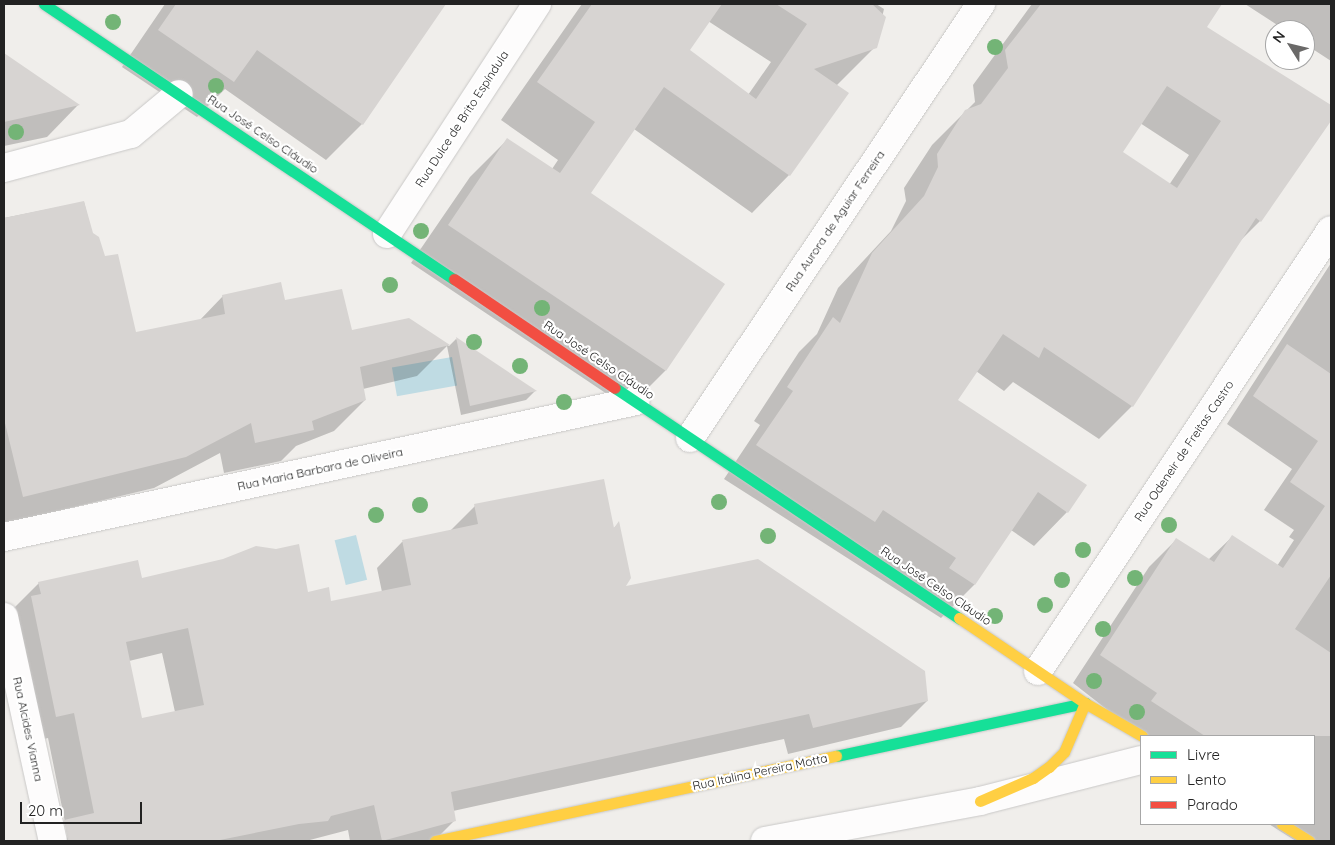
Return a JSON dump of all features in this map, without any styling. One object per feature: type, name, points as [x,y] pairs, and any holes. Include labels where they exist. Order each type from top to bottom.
[{"type":"street","name":"Rua Dulce de Brito Espíndula","points":[[387,234],[537,4]]},
{"type":"street","name":"Rua Aurora de Aguiar Ferreira","points":[[690,438],[980,4]]},
{"type":"street","name":"Rua José Celso Cláudio","points":[[55,7],[179,94],[636,402],[1085,703],[1140,735]]},
{"type":"street","points":[[4,168],[131,134],[179,94]]},
{"type":"street","name":"Rua Odeneir de Freitas Castro","points":[[1038,671],[1331,230]]},
{"type":"street","name":"Rua Maria Barbara de Oliveira","points":[[4,537],[636,402]]},
{"type":"street","name":"Rua Alcides Vianna","points":[[4,617],[53,841]]},
{"type":"street","points":[[980,801],[1032,778],[1049,767],[1064,752],[1085,703]]},
{"type":"street","name":"Rua Italina Pereira Motta","points":[[435,841],[1085,703]]},
{"type":"street","points":[[765,841],[980,801],[1140,760]]},
{"type":"street","points":[[1284,825],[1309,841]]},
{"type":"water","points":[[452,357],[457,386],[397,396],[392,368]]},
{"type":"water","points":[[356,535],[367,580],[346,585],[335,540]]},
{"type":"building","points":[[176,4],[446,4],[363,125],[257,50],[234,82],[158,30]]},
{"type":"building","points":[[592,4],[722,4],[690,50],[756,99],[807,24],[776,4],[872,4],[886,17],[877,48],[814,69],[849,93],[790,176],[664,87],[591,193],[725,284],[666,371],[448,225],[507,138],[560,173],[595,122],[537,82]]},
{"type":"building","points":[[1041,4],[1222,4],[1207,27],[1265,63],[1265,70],[1275,70],[1331,105],[1331,121],[1261,222],[1256,218],[1133,407],[1044,347],[1039,358],[1003,334],[958,400],[1087,485],[1068,513],[1038,492],[975,585],[949,568],[956,558],[883,510],[875,522],[756,445],[793,391],[787,387],[833,317],[840,323],[872,253],[924,196],[938,167],[937,154],[965,110],[981,104],[1008,68],[1005,50]],"holes":[[[1167,86],[1221,121],[1177,188],[1123,152]]]},
{"type":"building","points":[[4,53],[80,105],[4,122]]},
{"type":"building","points":[[84,201],[93,233],[99,237],[105,256],[118,254],[136,332],[225,314],[222,295],[281,282],[285,300],[342,289],[352,330],[409,318],[450,345],[360,367],[366,400],[312,421],[314,430],[255,443],[251,423],[186,457],[23,497],[4,419],[4,218]]},
{"type":"building","points":[[456,337],[537,391],[470,406]]},
{"type":"building","points":[[1287,344],[1331,374],[1331,575],[1295,629],[1331,653],[1331,736],[1203,735],[1151,701],[1157,693],[1100,655],[1176,538],[1214,562],[1232,535],[1283,568],[1325,506],[1290,482],[1318,441],[1253,396]]},
{"type":"building","points":[[604,479],[614,528],[619,521],[631,578],[626,586],[758,559],[925,671],[928,701],[813,728],[809,714],[451,792],[456,821],[382,841],[374,805],[331,816],[328,821],[299,824],[215,841],[68,841],[64,820],[94,813],[74,713],[56,717],[31,596],[41,594],[38,582],[138,560],[142,578],[223,559],[256,546],[276,549],[299,544],[308,592],[329,587],[331,601],[411,585],[402,540],[478,524],[474,504]],"holes":[[[188,628],[204,705],[142,718],[126,642]]]},
{"type":"traffic: fast","points":[[44,4],[454,279]]},
{"type":"traffic: fast","points":[[615,388],[959,618]]},
{"type":"traffic: fast","points":[[836,756],[1085,703]]},
{"type":"traffic: slow","points":[[959,618],[1085,703],[1140,735]]},
{"type":"traffic: slow","points":[[980,801],[1033,778],[1049,767],[1064,752],[1085,703]]},
{"type":"traffic: slow","points":[[435,841],[836,756]]},
{"type":"traffic: slow","points":[[1284,825],[1309,841]]},
{"type":"traffic: jam","points":[[454,279],[615,388]]}]
